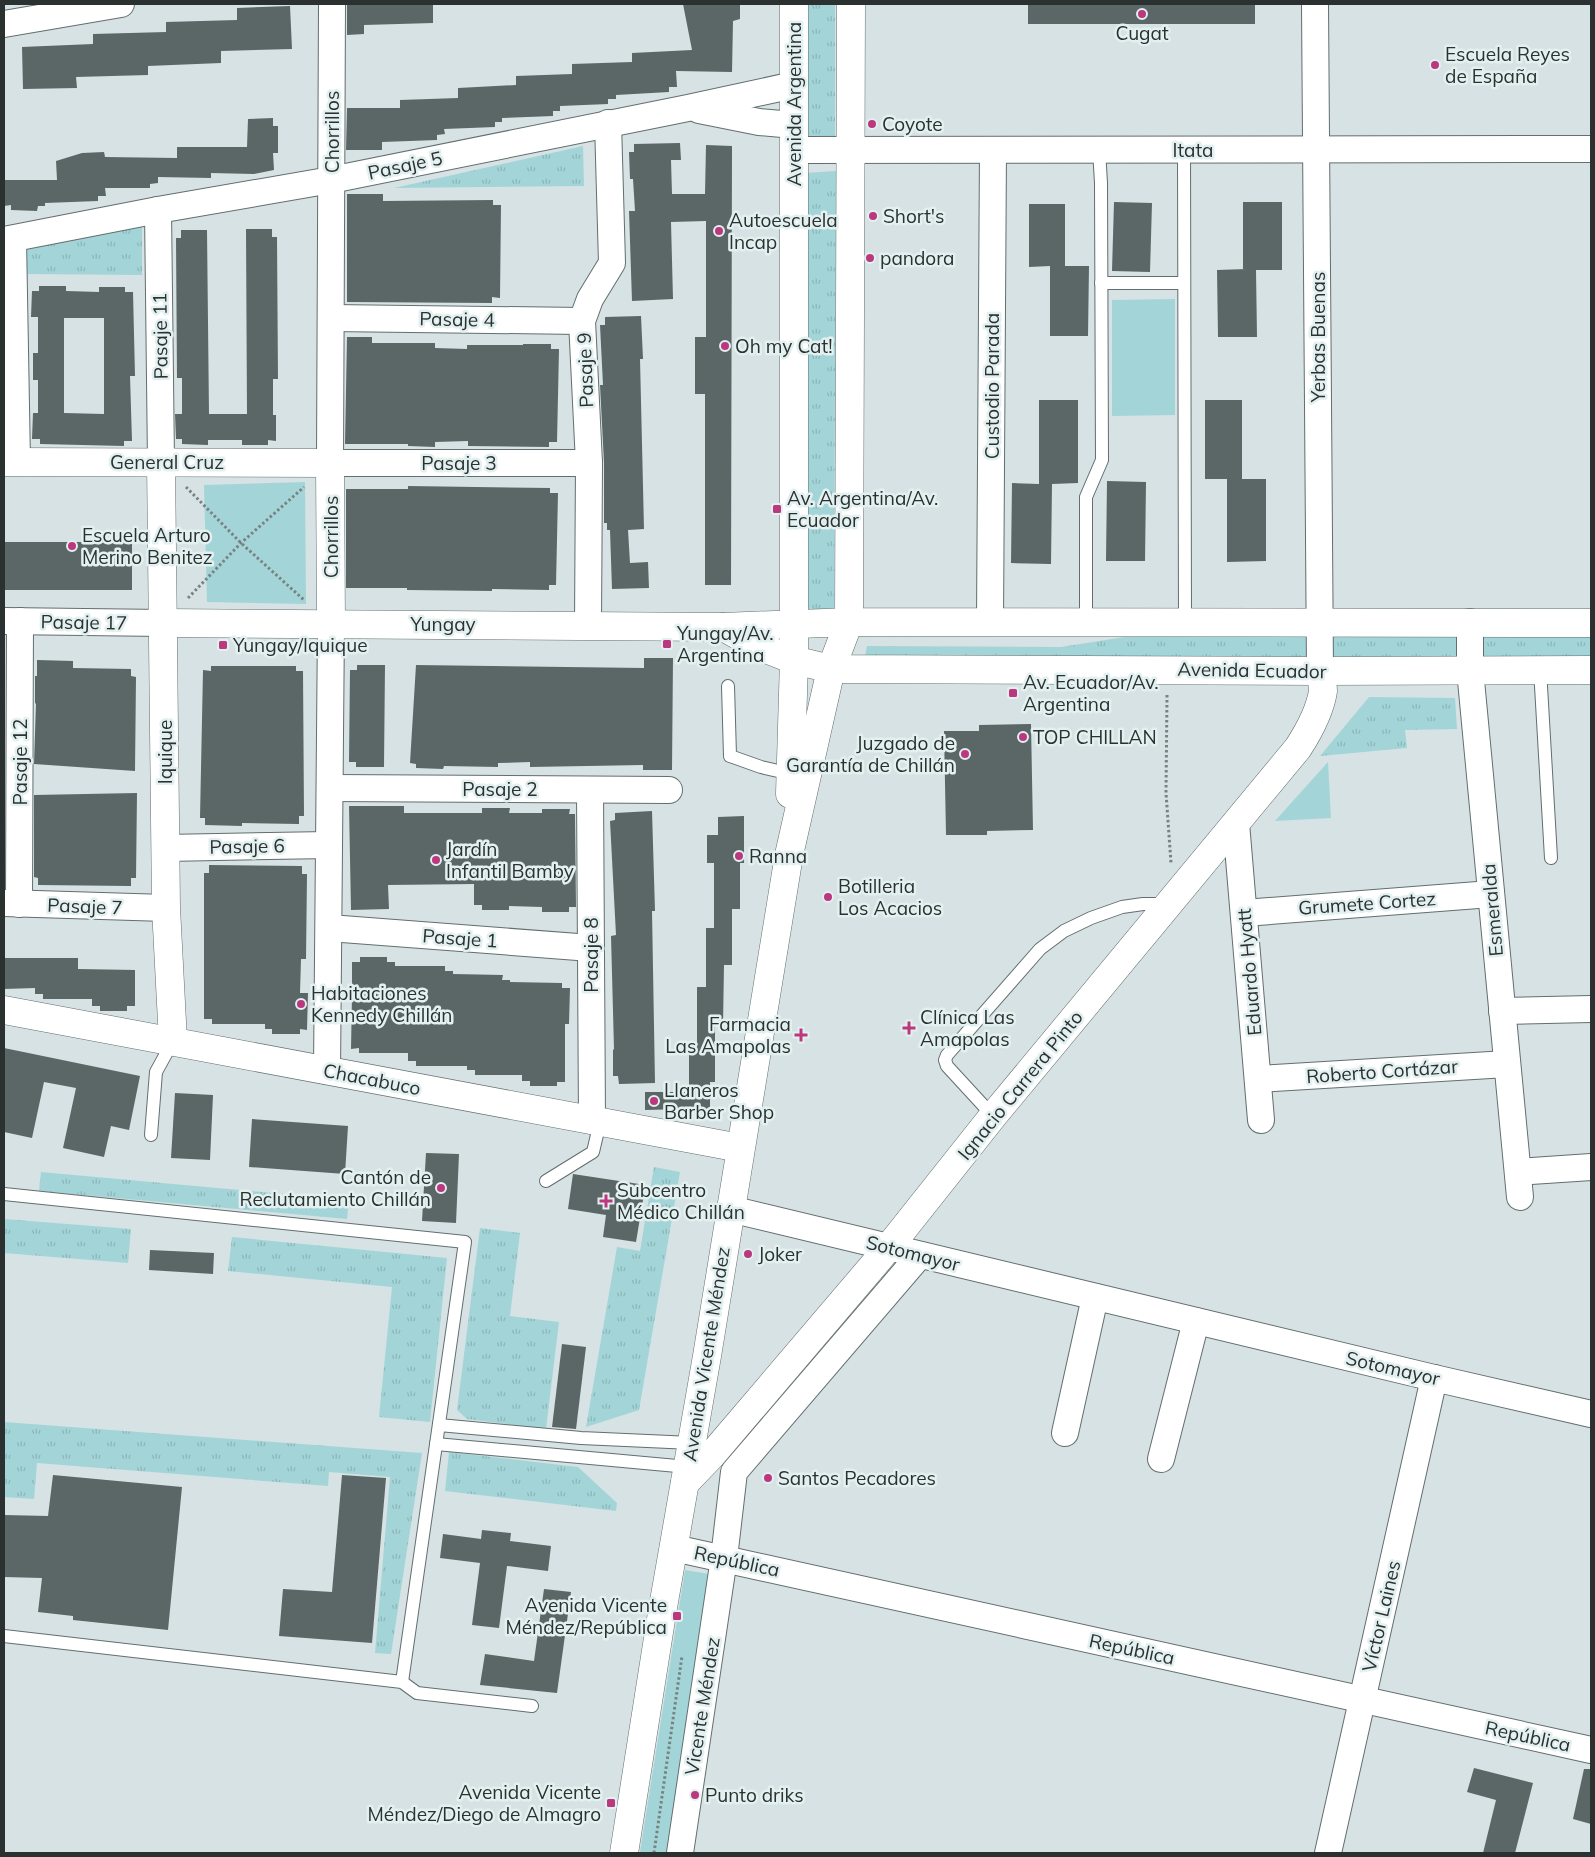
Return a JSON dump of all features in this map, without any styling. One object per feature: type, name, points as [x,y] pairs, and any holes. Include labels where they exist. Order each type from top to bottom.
[{"type":"main road","name":"Avenida Argentina","points":[[794,4],[795,625]]},
{"type":"main road","points":[[849,622],[851,4]]},
{"type":"main road","name":"General Cruz","points":[[10,462],[330,463]]},
{"type":"main road","name":"Iquique","points":[[162,462],[166,908],[172,1041]]},
{"type":"main road","name":"Chorrillos","points":[[330,463],[331,623]]},
{"type":"main road","points":[[795,625],[849,622],[1591,623]]},
{"type":"main road","name":"Avenida Vicente Méndez","points":[[624,1853],[789,855],[831,669],[849,622]]},
{"type":"main road","name":"Yungay","points":[[164,623],[723,627],[795,625]]},
{"type":"main road","name":"Avenida Vicente Méndez","points":[[789,855],[795,625]]},
{"type":"main road","name":"Yungay","points":[[723,627],[758,646],[794,660]]},
{"type":"main road","name":"Avenida Ecuador","points":[[794,660],[831,669],[1591,670]]},
{"type":"main road","name":"Ignacio Carrera Pinto","points":[[688,1464],[710,1456],[888,1247],[993,1116],[1298,748],[1314,718],[1323,690],[1320,671]]},
{"type":"main road","name":"Chacabuco","points":[[4,1010],[740,1148]]},
{"type":"street","points":[[4,24],[121,4]]},
{"type":"street","name":"Chorrillos","points":[[330,463],[332,4]]},
{"type":"street","name":"Yerbas Buenas","points":[[1315,4],[1320,671]]},
{"type":"street","name":"Pasaje 5","points":[[8,239],[158,210],[332,180],[794,85]]},
{"type":"street","name":"Pasaje 5","points":[[688,108],[759,122],[794,138]]},
{"type":"street","name":"Pasaje 9","points":[[588,625],[588,464],[582,321],[590,299],[612,263],[608,123]]},
{"type":"street","name":"Itata","points":[[794,138],[851,150],[1591,149]]},
{"type":"street","name":"Custodio Parada","points":[[990,622],[993,150]]},
{"type":"street","name":"Pasaje 11","points":[[158,210],[162,462]]},
{"type":"street","points":[[8,239],[10,462]]},
{"type":"street","name":"Pasaje 4","points":[[331,318],[582,321]]},
{"type":"street","name":"Pasaje 3","points":[[330,463],[588,464]]},
{"type":"street","name":"Pasaje 17","points":[[12,621],[164,623]]},
{"type":"street","name":"Pasaje 12","points":[[12,621],[12,904]]},
{"type":"street","name":"Esmeralda","points":[[1470,622],[1470,670],[1519,1184],[1591,1167]]},
{"type":"street","name":"Chorrillos","points":[[327,1071],[331,623]]},
{"type":"street","name":"Pasaje 2","points":[[330,788],[669,790]]},
{"type":"street","name":"Pasaje 8","points":[[590,790],[591,948],[596,1121]]},
{"type":"street","name":"Eduardo Hyatt","points":[[1236,823],[1261,1120]]},
{"type":"street","name":"Pasaje 6","points":[[166,848],[329,845]]},
{"type":"street","name":"Grumete Cortez","points":[[1244,913],[1491,894]]},
{"type":"street","name":"Pasaje 7","points":[[12,904],[166,908]]},
{"type":"street","name":"Pasaje 1","points":[[329,928],[591,948]]},
{"type":"street","points":[[1502,1011],[1591,1009]]},
{"type":"street","name":"Roberto Cortázar","points":[[1258,1079],[1507,1064]]},
{"type":"street","name":"Sotomayor","points":[[730,1209],[1591,1414]]},
{"type":"street","points":[[724,1558],[734,1472],[920,1255]]},
{"type":"street","points":[[1065,1433],[1095,1297]]},
{"type":"street","points":[[1161,1459],[1196,1321]]},
{"type":"street","name":"Víctor Laines","points":[[1328,1853],[1434,1378]]},
{"type":"street","name":"República","points":[[674,1548],[1591,1750]]},
{"type":"street","name":"Vicente Méndez","points":[[680,1853],[724,1558]]},
{"type":"lane","points":[[1086,622],[1086,497],[1102,460],[1101,182],[1099,150]]},
{"type":"lane","points":[[1184,150],[1185,622]]},
{"type":"lane","points":[[1101,282],[1184,283]]},
{"type":"lane","points":[[1540,670],[1550,858]]},
{"type":"lane","points":[[728,686],[730,756],[761,767],[791,774]]},
{"type":"lane","points":[[993,1116],[947,1066],[945,1060],[947,1055],[1040,949],[1064,931],[1091,918],[1122,907],[1172,901]]},
{"type":"lane","points":[[151,1135],[156,1072],[172,1041]]},
{"type":"lane","points":[[546,1182],[593,1152],[596,1121]]},
{"type":"lane","points":[[4,1194],[465,1242],[402,1682]]},
{"type":"lane","points":[[439,1425],[581,1438],[688,1464]]},
{"type":"lane","points":[[436,1444],[688,1464]]},
{"type":"lane","points":[[4,1636],[402,1682],[417,1693],[532,1706]]},
{"type":"path","points":[[162,462],[241,543],[331,623]]},
{"type":"path","points":[[164,623],[241,543],[330,463]]},
{"type":"path","points":[[1167,669],[1166,792],[1172,901]]},
{"type":"green space","points":[[802,4],[835,4],[835,146],[801,144]]},
{"type":"green space","points":[[583,146],[584,186],[394,188]]},
{"type":"green space","points":[[836,171],[834,611],[805,611],[803,173]]},
{"type":"green space","points":[[142,223],[142,275],[27,274],[24,245]]},
{"type":"green space","points":[[1175,299],[1175,415],[1112,416],[1112,300]]},
{"type":"green space","points":[[305,482],[306,604],[207,602],[204,485]]},
{"type":"green space","points":[[1591,635],[1591,667],[1479,668],[1479,637]]},
{"type":"green space","points":[[1131,636],[1459,636],[1456,660],[864,661],[867,646],[1061,647]]},
{"type":"green space","points":[[1369,697],[1455,698],[1457,729],[1405,730],[1407,748],[1320,756]]},
{"type":"green space","points":[[1328,762],[1331,818],[1275,821]]},
{"type":"green space","points":[[654,1167],[680,1172],[639,1410],[586,1427],[617,1247],[640,1251]]},
{"type":"green space","points":[[41,1172],[349,1200],[347,1219],[39,1191]]},
{"type":"green space","points":[[4,1219],[131,1229],[128,1263],[4,1253]]},
{"type":"green space","points":[[480,1228],[520,1233],[510,1316],[559,1322],[546,1429],[467,1419],[457,1410]]},
{"type":"green space","points":[[232,1237],[447,1258],[430,1422],[379,1417],[392,1287],[228,1271]]},
{"type":"green space","points":[[4,1422],[422,1453],[391,1654],[375,1653],[390,1477],[329,1472],[328,1486],[37,1463],[34,1499],[4,1497]]},
{"type":"green space","points":[[449,1452],[578,1467],[617,1503],[616,1511],[445,1491]]},
{"type":"green space","points":[[685,1570],[715,1575],[670,1853],[640,1852]]},
{"type":"building","points":[[347,4],[433,4],[433,23],[364,25],[364,34],[347,35]]},
{"type":"building","points":[[683,4],[740,4],[740,19],[733,21],[732,72],[676,71],[677,87],[669,87],[669,92],[616,95],[616,99],[608,99],[608,104],[560,106],[560,111],[553,111],[553,116],[502,118],[502,122],[495,122],[495,127],[444,129],[445,134],[437,135],[437,140],[382,142],[382,150],[346,150],[347,108],[400,108],[400,100],[458,98],[458,88],[516,85],[516,76],[572,74],[572,64],[632,62],[632,53],[692,50]]},
{"type":"building","name":"Cugat","points":[[1028,4],[1255,4],[1255,24],[1028,24]]},
{"type":"building","points":[[290,6],[292,49],[221,51],[221,63],[148,66],[148,75],[76,77],[77,88],[23,89],[22,47],[93,44],[93,34],[166,32],[166,22],[237,20],[237,8]]},
{"type":"building","points":[[273,118],[273,126],[278,126],[278,153],[273,153],[274,170],[254,174],[211,173],[211,178],[158,177],[158,183],[150,184],[150,188],[105,188],[106,196],[98,196],[98,201],[45,203],[45,206],[38,206],[37,211],[11,210],[11,205],[4,206],[4,180],[57,180],[56,161],[82,153],[104,152],[105,157],[177,158],[177,147],[247,147],[248,119]]},
{"type":"building","points":[[680,143],[681,160],[671,160],[672,194],[705,194],[706,145],[732,146],[731,585],[705,585],[705,394],[695,394],[695,337],[706,337],[706,221],[671,222],[673,299],[632,301],[629,211],[635,211],[633,179],[630,179],[629,152],[634,152],[634,144]]},
{"type":"building","points":[[347,194],[383,194],[383,201],[493,200],[493,205],[501,205],[500,298],[492,297],[492,303],[347,302]]},
{"type":"building","points":[[1114,202],[1152,203],[1150,272],[1112,271]]},
{"type":"building","points":[[1243,202],[1282,202],[1282,270],[1256,270],[1257,337],[1218,337],[1217,270],[1247,269],[1243,269]]},
{"type":"building","points":[[1029,204],[1065,204],[1065,266],[1089,266],[1088,336],[1050,336],[1050,266],[1029,267]]},
{"type":"building","points":[[246,229],[272,229],[272,237],[277,237],[278,379],[273,379],[273,415],[276,415],[276,441],[268,440],[268,445],[242,445],[242,440],[208,440],[208,445],[182,444],[182,439],[176,439],[175,414],[182,414],[182,378],[177,378],[176,238],[181,238],[181,230],[207,230],[209,414],[247,414]]},
{"type":"building","points":[[39,286],[66,286],[66,291],[99,292],[99,287],[125,287],[125,292],[133,292],[135,376],[130,376],[132,441],[124,441],[124,446],[40,444],[40,439],[32,439],[33,413],[38,413],[38,380],[33,380],[33,353],[38,353],[38,317],[31,317],[32,291],[39,291]],"holes":[[[64,318],[104,318],[104,414],[64,413]]]},
{"type":"building","points":[[641,316],[643,359],[640,359],[644,529],[628,530],[630,563],[648,562],[649,588],[612,589],[610,530],[607,530],[607,523],[604,523],[604,463],[600,385],[603,385],[600,325],[605,325],[605,317]]},
{"type":"building","points":[[347,337],[372,337],[372,343],[435,343],[435,348],[467,349],[467,345],[551,344],[551,349],[559,349],[557,442],[549,442],[549,447],[468,446],[468,441],[435,442],[435,447],[408,446],[408,444],[345,444]]},
{"type":"building","points":[[1039,400],[1078,400],[1078,483],[1052,484],[1051,564],[1011,563],[1012,483],[1039,484]]},
{"type":"building","points":[[1205,400],[1242,400],[1242,479],[1205,479]]},
{"type":"building","points":[[1227,479],[1266,479],[1266,561],[1227,562]]},
{"type":"building","points":[[1107,481],[1146,482],[1145,561],[1106,561]]},
{"type":"building","points":[[408,486],[550,488],[550,493],[558,493],[556,585],[549,585],[549,590],[492,589],[492,591],[346,588],[346,489],[408,489]]},
{"type":"building","points":[[4,542],[132,542],[132,590],[4,590]]},
{"type":"building","points":[[644,658],[673,658],[672,770],[643,770],[643,765],[530,767],[530,762],[498,763],[498,767],[444,766],[443,769],[416,768],[416,764],[410,763],[416,665],[644,668]]},
{"type":"building","points":[[37,660],[73,661],[73,668],[131,669],[131,676],[136,677],[135,771],[34,764],[35,676],[37,676]]},
{"type":"building","points":[[357,665],[385,665],[384,767],[356,767],[356,762],[349,762],[350,670],[357,670]]},
{"type":"building","points":[[211,666],[296,666],[296,671],[303,671],[304,816],[299,816],[299,824],[242,823],[242,826],[205,825],[205,818],[200,818],[203,670],[211,671]]},
{"type":"building","points":[[1031,724],[1033,830],[987,831],[987,835],[946,835],[944,731],[979,731],[979,725]]},
{"type":"building","points":[[137,793],[136,878],[131,878],[131,886],[38,885],[38,878],[34,877],[34,795]]},
{"type":"building","points":[[349,806],[404,806],[404,813],[482,813],[482,808],[510,808],[509,813],[542,813],[542,809],[570,809],[569,814],[575,814],[576,907],[569,907],[569,912],[542,912],[542,907],[509,906],[509,910],[482,910],[482,905],[474,905],[474,884],[388,885],[389,909],[351,910]]},
{"type":"building","points":[[652,811],[655,911],[652,911],[655,1083],[619,1084],[618,1076],[613,1076],[611,936],[616,935],[610,821],[615,820],[615,813]]},
{"type":"building","points":[[744,816],[744,863],[740,863],[740,909],[732,909],[732,965],[724,965],[723,1025],[715,1025],[715,1082],[710,1082],[710,1113],[684,1113],[684,1109],[645,1110],[645,1092],[689,1092],[689,1044],[697,1044],[697,987],[706,987],[706,928],[714,928],[714,863],[707,863],[707,835],[718,835],[718,817]]},
{"type":"building","points":[[209,865],[302,866],[302,874],[307,874],[306,959],[301,959],[300,993],[308,993],[307,1030],[300,1029],[300,1034],[272,1034],[272,1029],[265,1029],[265,1024],[212,1024],[212,1019],[204,1019],[204,873],[209,873]]},
{"type":"building","points":[[360,957],[387,957],[387,962],[395,962],[395,966],[445,966],[445,971],[453,971],[453,974],[503,975],[502,980],[510,980],[510,982],[562,983],[562,988],[570,988],[569,1024],[565,1024],[565,1082],[557,1082],[557,1086],[530,1086],[530,1081],[522,1081],[522,1075],[475,1075],[475,1070],[467,1070],[467,1066],[416,1066],[416,1061],[408,1061],[408,1053],[359,1053],[359,1048],[351,1049],[352,962],[360,962]]},
{"type":"building","points":[[4,958],[78,958],[78,969],[135,970],[135,1006],[127,1006],[127,1011],[100,1011],[100,1006],[92,1006],[92,999],[43,999],[43,994],[35,994],[35,988],[4,989]]},
{"type":"building","points":[[4,1048],[140,1076],[129,1130],[111,1126],[104,1157],[63,1148],[76,1088],[44,1082],[32,1138],[4,1132]]},
{"type":"building","points":[[175,1093],[213,1095],[210,1160],[171,1158]]},
{"type":"building","points":[[252,1119],[348,1126],[345,1174],[249,1167]]},
{"type":"building","name":"Cantón de Reclutamiento Chillán","points":[[426,1153],[459,1154],[456,1223],[422,1221]]},
{"type":"building","name":"Subcentro Médico Chillán","points":[[573,1174],[639,1184],[644,1194],[636,1242],[603,1237],[606,1215],[568,1209]]},
{"type":"building","points":[[150,1250],[214,1253],[213,1274],[149,1270]]},
{"type":"building","points":[[562,1344],[586,1347],[576,1429],[552,1427]]},
{"type":"building","points":[[53,1475],[182,1487],[168,1630],[73,1620],[73,1616],[38,1612],[42,1578],[4,1577],[4,1515],[48,1516]]},
{"type":"building","points":[[342,1475],[386,1478],[372,1643],[279,1636],[283,1589],[332,1592]]},
{"type":"building","points":[[482,1530],[511,1533],[510,1541],[551,1546],[548,1571],[507,1566],[499,1628],[472,1625],[480,1563],[440,1558],[443,1534],[481,1539]]},
{"type":"building","points":[[544,1589],[571,1592],[557,1693],[480,1685],[485,1654],[534,1661]]},
{"type":"building","points":[[1474,1768],[1533,1783],[1515,1853],[1483,1853],[1496,1800],[1467,1792]]},
{"type":"building","points":[[1584,1769],[1591,1769],[1591,1824],[1573,1819]]},
{"type":"place","name":"Cugat","points":[[1142,14]]},
{"type":"place","name":"Escuela Reyes de España","points":[[1435,65]]},
{"type":"place","name":"Coyote","points":[[872,124]]},
{"type":"place","name":"Short's","points":[[873,216]]},
{"type":"place","name":"Autoescuela Incap","points":[[719,231]]},
{"type":"place","name":"pandora","points":[[870,258]]},
{"type":"place","name":"Oh my Cat!","points":[[725,346]]},
{"type":"place","name":"Av. Argentina/Av. Ecuador","points":[[777,509]]},
{"type":"place","name":"Escuela Arturo Merino Benitez","points":[[72,546]]},
{"type":"place","name":"Yungay/Av. Argentina","points":[[667,644]]},
{"type":"place","name":"Yungay/Iquique","points":[[223,645]]},
{"type":"place","name":"Av. Ecuador/Av. Argentina","points":[[1013,693]]},
{"type":"place","name":"TOP CHILLAN","points":[[1023,737]]},
{"type":"place","name":"Juzgado de Garantía de Chillán","points":[[965,754]]},
{"type":"place","name":"Ranna","points":[[739,856]]},
{"type":"place","name":"Jardín Infantil Bamby","points":[[436,860]]},
{"type":"place","name":"Botilleria Los Acacios","points":[[828,897]]},
{"type":"place","name":"Habitaciones Kennedy Chillán","points":[[301,1004]]},
{"type":"place","name":"Clínica Las Amapolas","points":[[909,1028]]},
{"type":"place","name":"Farmacia Las Amapolas","points":[[801,1035]]},
{"type":"place","name":"Llaneros Barber Shop","points":[[654,1101]]},
{"type":"place","name":"Cantón de Reclutamiento Chillán","points":[[441,1188]]},
{"type":"place","name":"Subcentro Médico Chillán","points":[[606,1201]]},
{"type":"place","name":"Joker","points":[[748,1254]]},
{"type":"place","name":"Santos Pecadores","points":[[768,1478]]},
{"type":"place","name":"Avenida Vicente Méndez/República","points":[[677,1616]]},
{"type":"place","name":"Punto driks","points":[[695,1795]]},
{"type":"place","name":"Avenida Vicente Méndez/Diego de Almagro","points":[[611,1803]]}]
